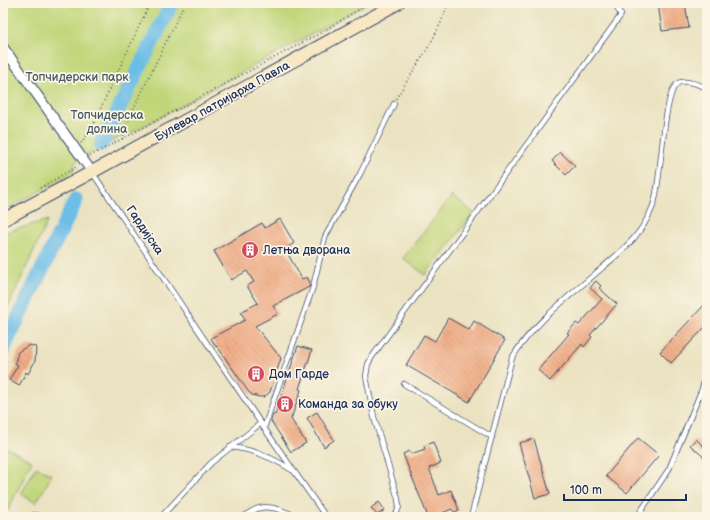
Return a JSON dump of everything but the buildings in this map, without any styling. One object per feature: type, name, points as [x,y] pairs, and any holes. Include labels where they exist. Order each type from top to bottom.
[{"type":"main road","name":"Булевар патријарха Павла","points":[[3,220],[87,165],[398,3]]},
{"type":"street","name":"Гардијска","points":[[3,47],[87,165]]},
{"type":"lane","points":[[396,517],[399,507],[398,499],[374,417],[366,376],[368,364],[381,344],[621,15],[614,3]]},
{"type":"lane","points":[[471,517],[512,358],[518,349],[544,320],[636,237],[649,215],[656,196],[665,123],[672,90],[676,84],[683,81],[707,88]]},
{"type":"lane","points":[[161,517],[211,463],[230,447],[262,425],[313,287],[325,237],[360,174],[394,104]]},
{"type":"lane","name":"Гардијска","points":[[87,165],[262,425],[326,517]]},
{"type":"lane","points":[[637,517],[663,479],[673,460],[702,389],[707,370]]},
{"type":"lane","points":[[404,384],[492,437]]},
{"type":"lane","points":[[230,447],[244,449],[275,459],[294,470]]},
{"type":"lane","points":[[243,517],[260,508],[272,508],[297,517]]},
{"type":"lane","points":[[30,517],[34,515],[46,517]]},
{"type":"path","points":[[76,149],[90,131],[150,3]]},
{"type":"path","points":[[122,139],[130,116],[185,3]]},
{"type":"path","points":[[37,189],[87,165],[122,139],[324,31],[370,3]]},
{"type":"path","points":[[394,104],[433,38],[448,3]]},
{"type":"green space","name":"Топчидерски парк","points":[[3,3],[368,3],[135,131],[122,136],[75,162],[73,173],[3,211]]},
{"type":"green space","points":[[452,196],[474,213],[425,275],[403,258]]},
{"type":"green space","points":[[48,220],[3,318],[3,234]]},
{"type":"green space","points":[[7,448],[32,461],[8,510],[3,508],[3,456]]},
{"type":"green space","points":[[36,467],[52,475],[36,503],[21,494]]},
{"type":"waterway","points":[[101,144],[172,3]]},
{"type":"waterway","points":[[3,349],[76,200]]},
{"type":"place","name":"Летња дворана","points":[[250,250]]},
{"type":"place","name":"Дом Гарде","points":[[256,374]]},
{"type":"place","name":"Команда за обуку","points":[[285,404]]},
{"type":"park label","name":"Топчидерска долина","points":[[107,122]]}]
